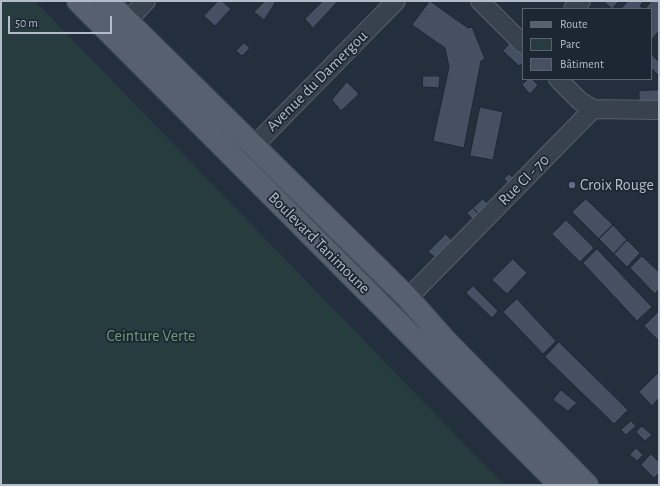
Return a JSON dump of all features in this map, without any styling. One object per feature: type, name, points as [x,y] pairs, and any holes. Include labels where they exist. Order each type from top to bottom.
[{"type":"main road","name":"Boulevard Tanimoune","points":[[78,1],[560,485]]},
{"type":"main road","name":"Boulevard Tanimoune","points":[[107,1],[408,298],[445,340],[587,485]]},
{"type":"street","points":[[127,21],[146,1]]},
{"type":"street","name":"Avenue du Damergou","points":[[238,162],[253,145],[396,1]]},
{"type":"street","points":[[480,1],[522,43]]},
{"type":"street","points":[[559,80],[580,101],[593,109],[659,110]]},
{"type":"street","name":"Rue CI - 70","points":[[408,298],[593,109]]},
{"type":"green space","name":"Ceinture Verte","points":[[1,1],[35,1],[504,485],[1,485]]},
{"type":"building","points":[[218,1],[222,1],[231,9],[215,26],[204,16]]},
{"type":"building","points":[[265,1],[273,1],[275,3],[264,20],[254,12]]},
{"type":"building","points":[[323,1],[338,1],[313,28],[305,19]]},
{"type":"building","points":[[430,1],[468,28],[472,27],[485,59],[481,61],[464,148],[433,141],[449,67],[445,48],[412,25]]},
{"type":"building","points":[[604,1],[618,2],[613,8]]},
{"type":"building","points":[[628,1],[643,2],[640,6],[643,8],[622,8]]},
{"type":"building","points":[[647,1],[659,1],[659,31],[652,39],[652,8],[646,8],[650,3]]},
{"type":"building","points":[[512,41],[522,51],[522,64],[519,66],[503,51]]},
{"type":"building","points":[[244,43],[250,48],[242,56],[236,51]]},
{"type":"building","points":[[652,55],[659,62],[659,76],[652,69]]},
{"type":"building","points":[[423,76],[440,76],[439,88],[423,87]]},
{"type":"building","points":[[527,80],[533,80],[538,85],[530,94],[522,85]]},
{"type":"building","points":[[347,82],[359,94],[341,111],[332,100]]},
{"type":"building","points":[[659,90],[659,103],[639,104],[639,91]]},
{"type":"building","points":[[480,107],[503,112],[493,160],[470,156]]},
{"type":"building","points":[[509,174],[517,181],[511,186],[504,179]]},
{"type":"building","points":[[483,199],[492,208],[481,217],[473,208]]},
{"type":"building","points":[[586,199],[613,225],[599,239],[572,212]]},
{"type":"building","points":[[473,208],[481,217],[475,222],[467,213]]},
{"type":"building","points":[[566,220],[594,248],[580,262],[552,234]]},
{"type":"building","points":[[613,225],[627,240],[614,254],[599,239]]},
{"type":"building","points":[[446,234],[453,242],[436,258],[428,252]]},
{"type":"building","points":[[627,240],[640,253],[627,267],[614,254]]},
{"type":"building","points":[[597,249],[652,307],[637,321],[583,263]]},
{"type":"building","points":[[642,256],[659,272],[659,289],[655,294],[630,268]]},
{"type":"building","points":[[513,259],[527,273],[507,294],[492,280]]},
{"type":"building","points":[[473,286],[498,311],[492,318],[466,293]]},
{"type":"building","points":[[517,299],[556,341],[543,354],[503,312]]},
{"type":"building","points":[[659,311],[659,341],[644,326]]},
{"type":"building","points":[[559,342],[628,410],[614,424],[545,357]]},
{"type":"building","points":[[659,372],[659,398],[652,406],[639,392]]},
{"type":"building","points":[[561,390],[577,403],[568,411],[553,400]]},
{"type":"building","points":[[631,421],[636,426],[626,435],[621,430]]},
{"type":"building","points":[[642,426],[652,435],[645,441],[636,432]]},
{"type":"building","points":[[636,448],[643,455],[637,461],[630,455]]},
{"type":"building","points":[[651,454],[659,462],[659,473],[654,478],[641,465]]},
{"type":"place","name":"Croix Rouge","points":[[572,185]]}]
